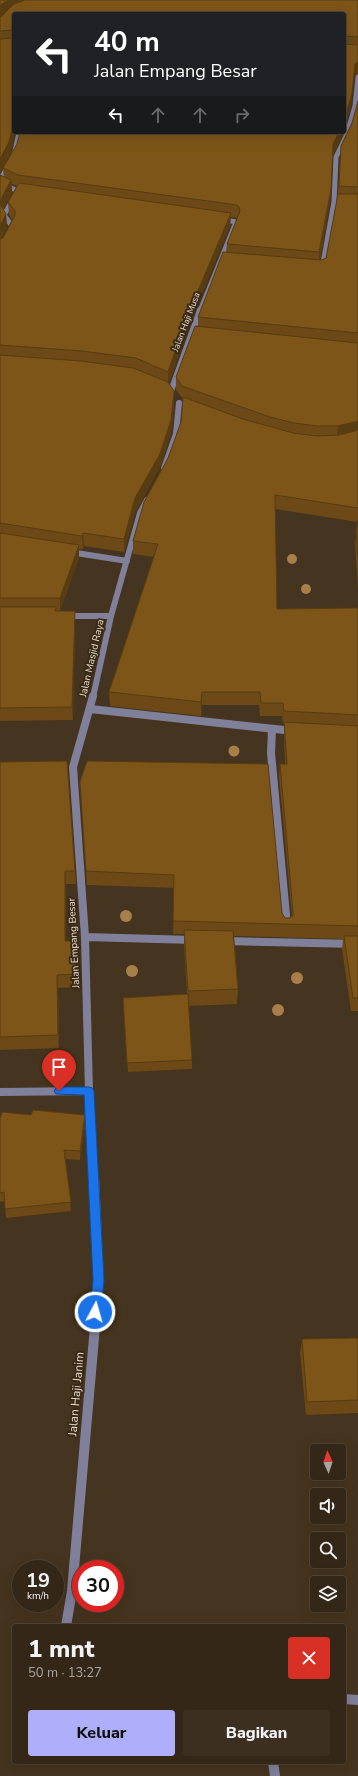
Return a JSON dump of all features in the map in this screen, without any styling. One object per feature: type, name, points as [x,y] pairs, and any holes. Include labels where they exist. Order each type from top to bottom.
[{"type":"street","points":[[314,269],[322,269],[328,244],[337,202],[336,157],[357,106],[358,77]]},
{"type":"street","points":[[0,180],[14,156],[19,134]]},
{"type":"street","points":[[0,183],[18,191],[33,193]]},
{"type":"street","points":[[0,249],[12,226],[4,215],[18,191]]},
{"type":"street","name":"Jalan Haji Musa","points":[[171,391],[190,334],[236,222],[215,218]]},
{"type":"street","points":[[221,260],[228,261]]},
{"type":"street","points":[[190,334],[198,334]]},
{"type":"street","points":[[164,388],[171,391],[179,403],[186,406]]},
{"type":"street","points":[[161,475],[176,434],[179,403]]},
{"type":"street","name":"Jalan Masjid Raya","points":[[150,494],[140,513],[111,616],[90,709],[272,729],[304,731]]},
{"type":"street","points":[[60,551],[127,561]]},
{"type":"street","points":[[56,616],[111,616]]},
{"type":"street","name":"Jalan Empang Besar","points":[[89,1091],[85,937],[69,768],[90,709]]},
{"type":"street","points":[[272,729],[272,753],[287,926]]},
{"type":"street","points":[[85,937],[203,941]]},
{"type":"street","points":[[219,941],[358,944]]},
{"type":"street","points":[[0,1092],[89,1091]]},
{"type":"street","name":"Jalan Haji Janim","points":[[66,1624],[72,1591],[98,1280],[89,1091]]},
{"type":"street","points":[[346,1700],[358,1700]]},
{"type":"street","points":[[273,1764],[275,1776]]},
{"type":"building","points":[[0,0],[8,0],[0,6]]},
{"type":"building","points":[[25,0],[358,0],[358,37],[346,36],[346,12],[12,12],[12,30],[0,31],[0,17],[14,4]]},
{"type":"building","points":[[12,38],[12,130],[9,142],[0,159],[0,39]]},
{"type":"building","points":[[346,44],[358,45],[358,62],[355,64],[352,93],[346,114]]},
{"type":"building","points":[[358,101],[358,187],[339,186],[341,146],[352,123]]},
{"type":"building","points":[[20,134],[338,134],[333,144],[331,189],[319,252],[227,244],[240,211],[237,205],[18,175],[3,168],[17,144]]},
{"type":"building","points":[[0,175],[11,180],[0,201]]},
{"type":"building","points":[[19,183],[231,213],[186,319],[168,372],[136,358],[82,351],[0,345],[0,239],[3,238],[15,215],[15,211],[8,202]]},
{"type":"building","points":[[338,194],[358,194],[358,333],[198,317],[223,252],[322,260],[326,258]]},
{"type":"building","points":[[0,204],[6,214],[0,226]]},
{"type":"building","points":[[195,326],[358,343],[358,421],[338,426],[317,426],[294,423],[270,417],[182,386],[176,377]]},
{"type":"building","points":[[0,355],[81,361],[133,368],[168,382],[174,391],[171,420],[160,454],[135,498],[124,539],[83,533],[82,536],[0,523]]},
{"type":"building","points":[[183,397],[243,419],[293,433],[317,436],[339,435],[358,430],[358,508],[275,495],[277,609],[358,608],[358,715],[284,711],[283,703],[261,703],[260,692],[202,692],[201,702],[109,692],[158,544],[133,541],[144,502],[168,458],[181,422]]},
{"type":"building","points":[[358,520],[358,556],[356,531]]},
{"type":"building","points":[[0,533],[79,545],[60,598],[0,598]]},
{"type":"building","points":[[0,607],[56,607],[55,611],[75,611],[72,707],[0,708]]},
{"type":"building","points":[[284,722],[358,726],[358,926],[173,921],[174,875],[86,871],[80,782],[87,761],[268,764],[282,913],[285,918],[293,916],[280,764],[287,764]]},
{"type":"building","points":[[67,761],[75,871],[65,871],[65,941],[76,941],[76,974],[57,975],[58,1035],[0,1037],[0,762]]},
{"type":"building","points":[[184,930],[233,931],[238,989],[188,991]]},
{"type":"building","points":[[344,936],[358,936],[358,998],[353,998]]},
{"type":"building","points":[[188,994],[192,1060],[127,1063],[123,998]]},
{"type":"building","points":[[33,1110],[85,1115],[80,1151],[64,1150],[71,1202],[5,1209],[4,1192],[0,1193],[0,1119],[2,1112],[31,1115]]},
{"type":"building","points":[[358,1338],[358,1400],[307,1402],[302,1339]]},
{"type":"route","points":[[59,1091],[89,1091],[98,1280],[95,1312]]}]
